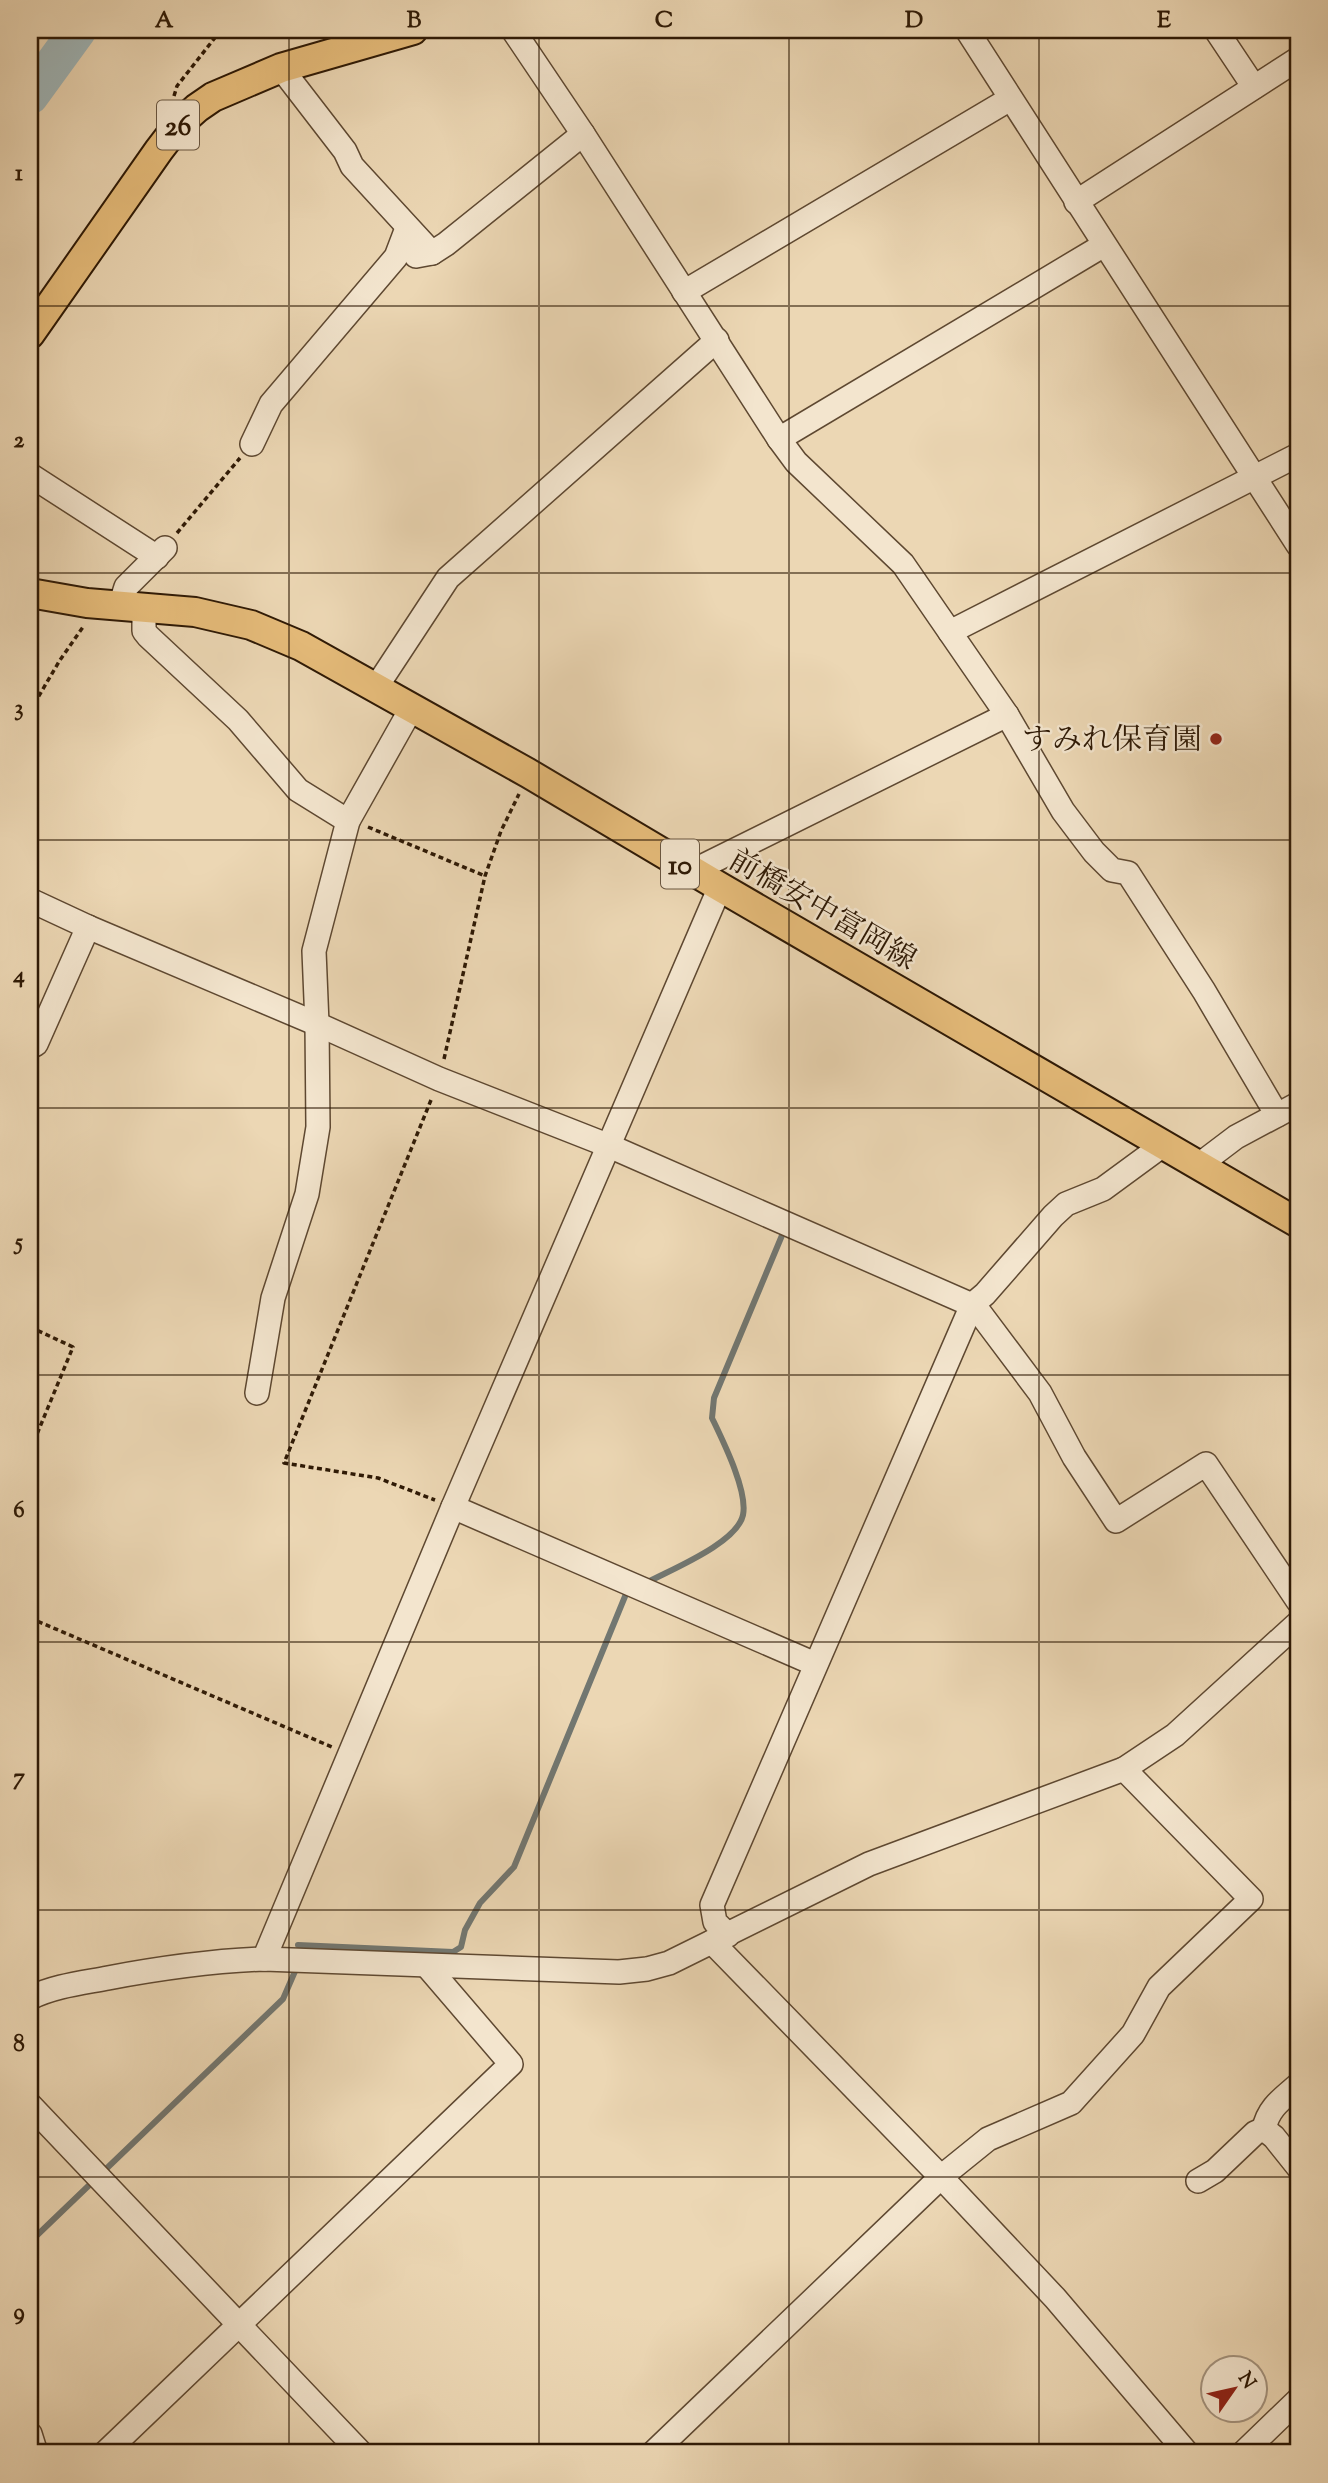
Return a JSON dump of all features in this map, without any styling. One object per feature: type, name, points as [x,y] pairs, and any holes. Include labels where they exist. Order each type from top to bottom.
[{"type":"main road","name":"26","points":[[30,334],[159,150],[179,124],[197,108],[213,97],[281,68],[413,30]]},
{"type":"main road","name":"前橋安中富岡線","points":[[30,593],[195,612],[251,625],[301,646],[528,773],[693,872],[1298,1223]]},
{"type":"street","points":[[513,30],[779,439],[796,462],[903,564],[1007,715],[1063,811],[1094,852],[1112,870],[1128,873],[1204,991],[1277,1115]]},
{"type":"street","points":[[967,30],[1298,545]]},
{"type":"street","points":[[1216,30],[1254,87]]},
{"type":"street","points":[[1076,202],[1298,59]]},
{"type":"street","points":[[281,68],[345,151],[352,166],[432,253]]},
{"type":"street","points":[[684,292],[1010,99]]},
{"type":"street","points":[[396,257],[408,258],[432,253],[583,134]]},
{"type":"street","points":[[252,444],[271,404],[396,257],[407,228]]},
{"type":"street","points":[[779,439],[1104,245]]},
{"type":"street","points":[[375,688],[448,578],[717,340]]},
{"type":"street","points":[[950,632],[1254,479],[1298,454]]},
{"type":"street","points":[[30,475],[161,552],[126,587],[144,631],[238,720],[298,790],[348,821]]},
{"type":"street","points":[[257,1393],[273,1298],[307,1194],[318,1127],[314,951],[348,821],[411,709]]},
{"type":"street","points":[[693,872],[1007,715]]},
{"type":"street","points":[[264,1959],[453,1507],[720,887]]},
{"type":"street","points":[[30,900],[439,1079],[607,1145],[972,1305],[1040,1393],[1074,1457],[1116,1521],[1206,1464],[1298,1601]]},
{"type":"street","points":[[30,1047],[36,1044],[88,927]]},
{"type":"street","points":[[1199,1165],[1236,1137],[1298,1104]]},
{"type":"street","points":[[1163,1145],[1104,1189],[1066,1204],[972,1305],[712,1905],[720,1939],[1055,2298],[1187,2453]]},
{"type":"street","points":[[453,1507],[816,1664]]},
{"type":"street","points":[[30,1998],[68,1985],[185,1964],[264,1959],[619,1972],[669,1963],[869,1864],[1124,1769],[1175,1735],[1298,1623]]},
{"type":"street","points":[[653,2453],[941,2177],[988,2139],[1071,2103],[1133,2034],[1159,1987],[1251,1899],[1124,1769]]},
{"type":"street","points":[[106,2453],[511,2064],[427,1966]]},
{"type":"street","points":[[1264,2129],[1267,2115],[1274,2105],[1298,2085]]},
{"type":"street","points":[[30,2105],[360,2453]]},
{"type":"street","points":[[1264,2129],[1298,2167]]},
{"type":"street","points":[[1198,2181],[1215,2171],[1255,2133],[1264,2129]]},
{"type":"street","points":[[1243,2453],[1298,2400]]},
{"type":"street","points":[[30,2434],[36,2453]]},
{"type":"path","points":[[173,100],[177,86],[221,30]]},
{"type":"path","points":[[161,552],[252,444]]},
{"type":"path","points":[[30,711],[88,617]]},
{"type":"path","points":[[453,1507],[378,1478],[284,1463],[355,1293],[439,1079],[485,876],[501,831],[528,773]]},
{"type":"path","points":[[348,821],[355,821],[485,876]]},
{"type":"path","points":[[30,1327],[73,1347],[30,1451]]},
{"type":"path","points":[[30,1618],[350,1755]]},
{"type":"waterway","points":[[30,96],[78,30]]},
{"type":"waterway","points":[[648,1582],[717,1545],[738,1525],[743,1515],[744,1505],[738,1480],[712,1418],[714,1398],[783,1233]]},
{"type":"waterway","points":[[298,1945],[453,1952],[461,1947],[465,1930],[480,1903],[514,1867],[626,1594]]},
{"type":"waterway","points":[[30,2242],[283,1999],[296,1969]]},
{"type":"waterway","points":[[30,2414],[35,2429]]},
{"type":"place","name":"すみれ保育園","points":[[1216,739]]}]
